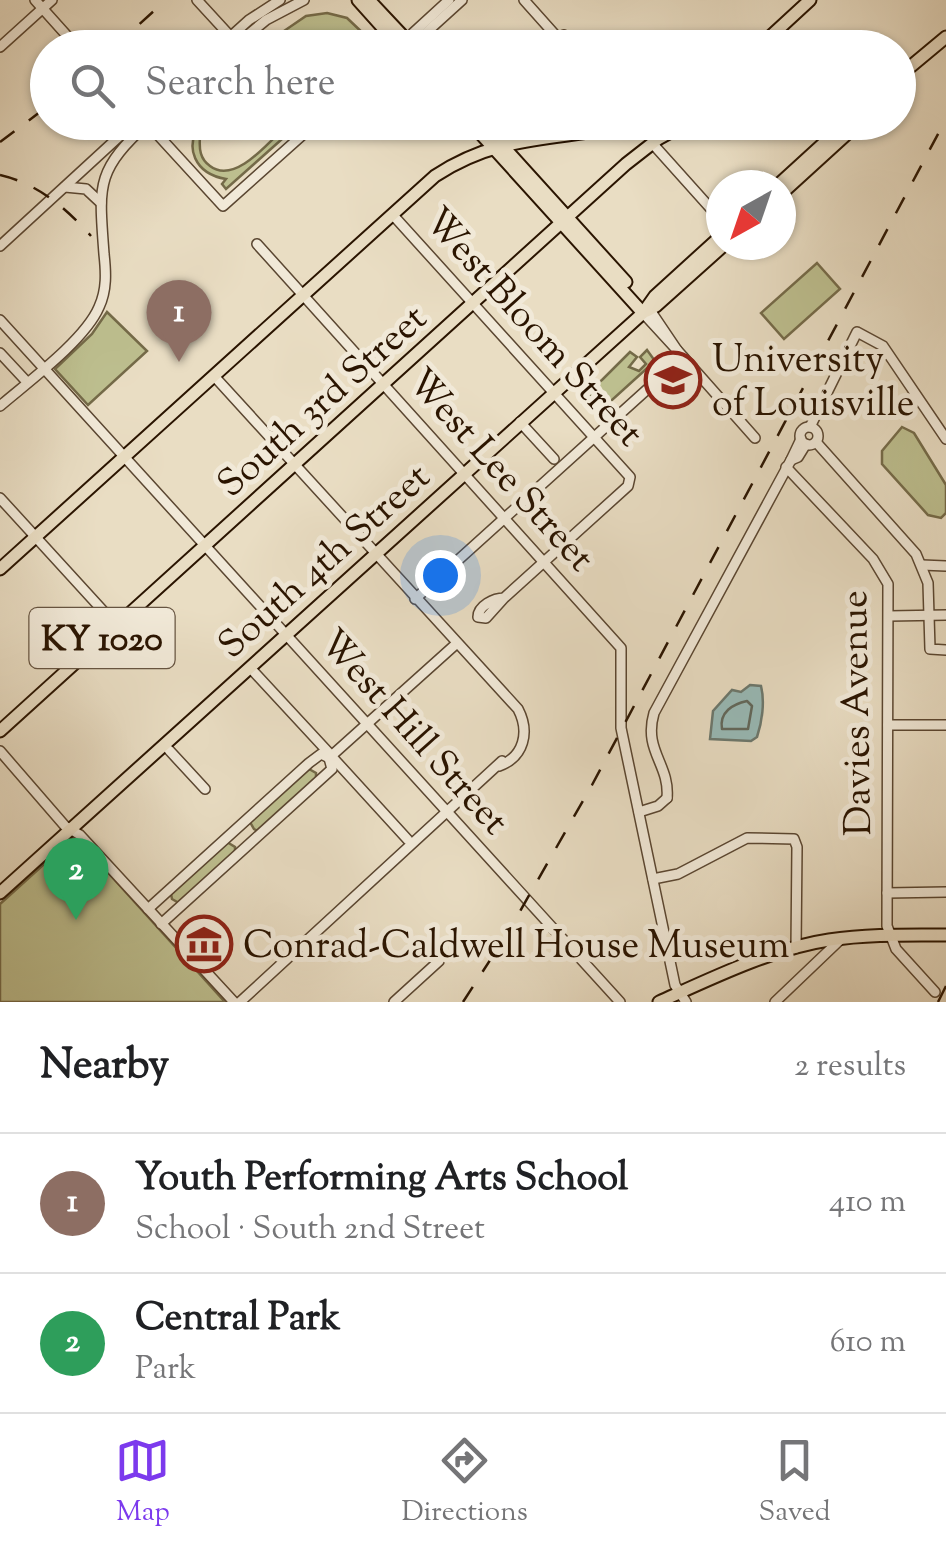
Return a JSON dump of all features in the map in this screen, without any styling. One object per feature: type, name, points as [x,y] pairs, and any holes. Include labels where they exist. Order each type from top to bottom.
[{"type":"main road","points":[[358,0],[390,30]]},
{"type":"main road","points":[[370,0],[394,30]]},
{"type":"main road","points":[[778,30],[810,0]]},
{"type":"main road","points":[[916,63],[946,37]]},
{"type":"main road","points":[[916,66],[923,58]]},
{"type":"main road","points":[[490,140],[646,309]]},
{"type":"main road","points":[[492,140],[496,146]]},
{"type":"main road","name":"KY 1020","points":[[0,568],[435,176],[496,146],[532,140]]},
{"type":"main road","name":"South 3rd Street","points":[[0,731],[657,140]]},
{"type":"main road","points":[[794,170],[827,140]]},
{"type":"main road","points":[[796,180],[840,140]]},
{"type":"main road","name":"South 4th Street","points":[[0,893],[706,251]]},
{"type":"main road","name":"South 4th Street","points":[[646,309],[706,260]]},
{"type":"main road","points":[[660,1002],[682,998],[796,948],[841,939],[946,935]]},
{"type":"street","points":[[0,47],[39,4],[52,0]]},
{"type":"street","points":[[197,0],[223,30]]},
{"type":"street","points":[[242,30],[249,20],[280,0]]},
{"type":"street","points":[[251,30],[304,0]]},
{"type":"street","points":[[416,30],[448,0]]},
{"type":"street","points":[[428,30],[462,0]]},
{"type":"street","points":[[524,0],[546,30]]},
{"type":"street","points":[[39,4],[62,30]]},
{"type":"street","points":[[0,246],[116,140]]},
{"type":"street","points":[[0,406],[86,328],[102,298],[106,276],[102,184],[112,158],[130,140]]},
{"type":"street","points":[[162,140],[222,206],[297,140]]},
{"type":"street","points":[[652,143],[706,203]]},
{"type":"street","points":[[64,188],[86,188],[101,203]]},
{"type":"street","name":"West Bloom Street","points":[[392,214],[631,480],[545,562]]},
{"type":"street","name":"West Lee Street","points":[[256,244],[621,648],[619,712],[638,808]]},
{"type":"street","points":[[646,309],[680,354],[756,438]]},
{"type":"street","name":"West Hill Street","points":[[1,324],[620,1002]]},
{"type":"street","points":[[682,998],[638,808],[667,798],[664,770],[651,744],[654,713],[788,464],[818,433],[810,427],[857,332],[883,346],[946,440]]},
{"type":"street","points":[[0,353],[27,382]]},
{"type":"street","points":[[415,599],[680,354]]},
{"type":"street","points":[[0,751],[237,1002],[518,753],[526,734],[521,712],[214,376]]},
{"type":"street","points":[[520,422],[554,459]]},
{"type":"street","points":[[808,442],[906,540],[928,583],[930,649],[946,650]]},
{"type":"street","name":"Davies Avenue","points":[[788,464],[883,572],[890,594],[890,936]]},
{"type":"street","points":[[0,498],[116,626]]},
{"type":"street","points":[[504,598],[545,562]]},
{"type":"street","points":[[922,565],[946,566]]},
{"type":"street","points":[[889,616],[946,615]]},
{"type":"street","points":[[331,757],[456,644]]},
{"type":"street","points":[[254,672],[408,840]]},
{"type":"street","points":[[888,725],[946,725]]},
{"type":"street","points":[[169,750],[205,790]]},
{"type":"street","points":[[148,909],[309,763],[322,754],[331,757]]},
{"type":"street","points":[[161,924],[332,769],[331,757]]},
{"type":"street","points":[[309,763],[322,777]]},
{"type":"street","points":[[243,823],[256,838]]},
{"type":"street","points":[[229,836],[242,850]]},
{"type":"street","points":[[653,879],[678,874],[747,838],[794,839],[796,948]]},
{"type":"street","points":[[887,893],[946,892]]},
{"type":"street","points":[[164,896],[176,910]]},
{"type":"street","points":[[890,936],[896,949],[935,992]]},
{"type":"street","points":[[775,1002],[841,939]]},
{"type":"street","points":[[394,1002],[439,962]]},
{"type":"green space","points":[[327,13],[347,18],[360,30],[285,30],[306,16]]},
{"type":"green space","points":[[200,140],[202,157],[220,171],[242,165],[271,140],[281,140],[226,189],[222,184],[226,179],[200,166],[193,141]]},
{"type":"green space","points":[[817,263],[840,289],[784,339],[761,313]]},
{"type":"green space","points":[[107,312],[147,351],[88,405],[55,369],[92,334]]},
{"type":"green space","points":[[647,350],[655,361],[601,410],[586,391],[630,352],[637,357],[629,367],[639,371],[646,364],[640,357]]},
{"type":"green space","points":[[902,427],[914,433],[946,485],[946,513],[941,518],[928,515],[882,464],[882,451]]},
{"type":"green space","points":[[309,769],[316,773],[316,780],[258,831],[254,829],[250,822]]},
{"type":"green space","points":[[75,836],[225,1002],[0,1002],[0,904]]},
{"type":"green space","points":[[227,842],[235,847],[235,853],[179,903],[172,899],[171,894]]},
{"type":"water","points":[[750,685],[761,686],[762,692],[757,737],[751,741],[710,739],[713,711],[732,690],[741,692]]},
{"type":"railway","points":[[133,30],[166,0]]},
{"type":"railway","points":[[463,1002],[507,934],[592,785],[946,119]]},
{"type":"railway","points":[[0,142],[30,120]]},
{"type":"railway","points":[[0,175],[27,184],[50,198],[91,236]]},
{"type":"railway","points":[[938,1002],[946,986]]},
{"type":"place","name":"Youth Performing Arts School","points":[[179,362]]},
{"type":"place","name":"University of Louisville","points":[[673,380]]},
{"type":"place","name":"Central Park","points":[[76,920]]},
{"type":"place","name":"Conrad-Caldwell House Museum","points":[[204,944]]}]
